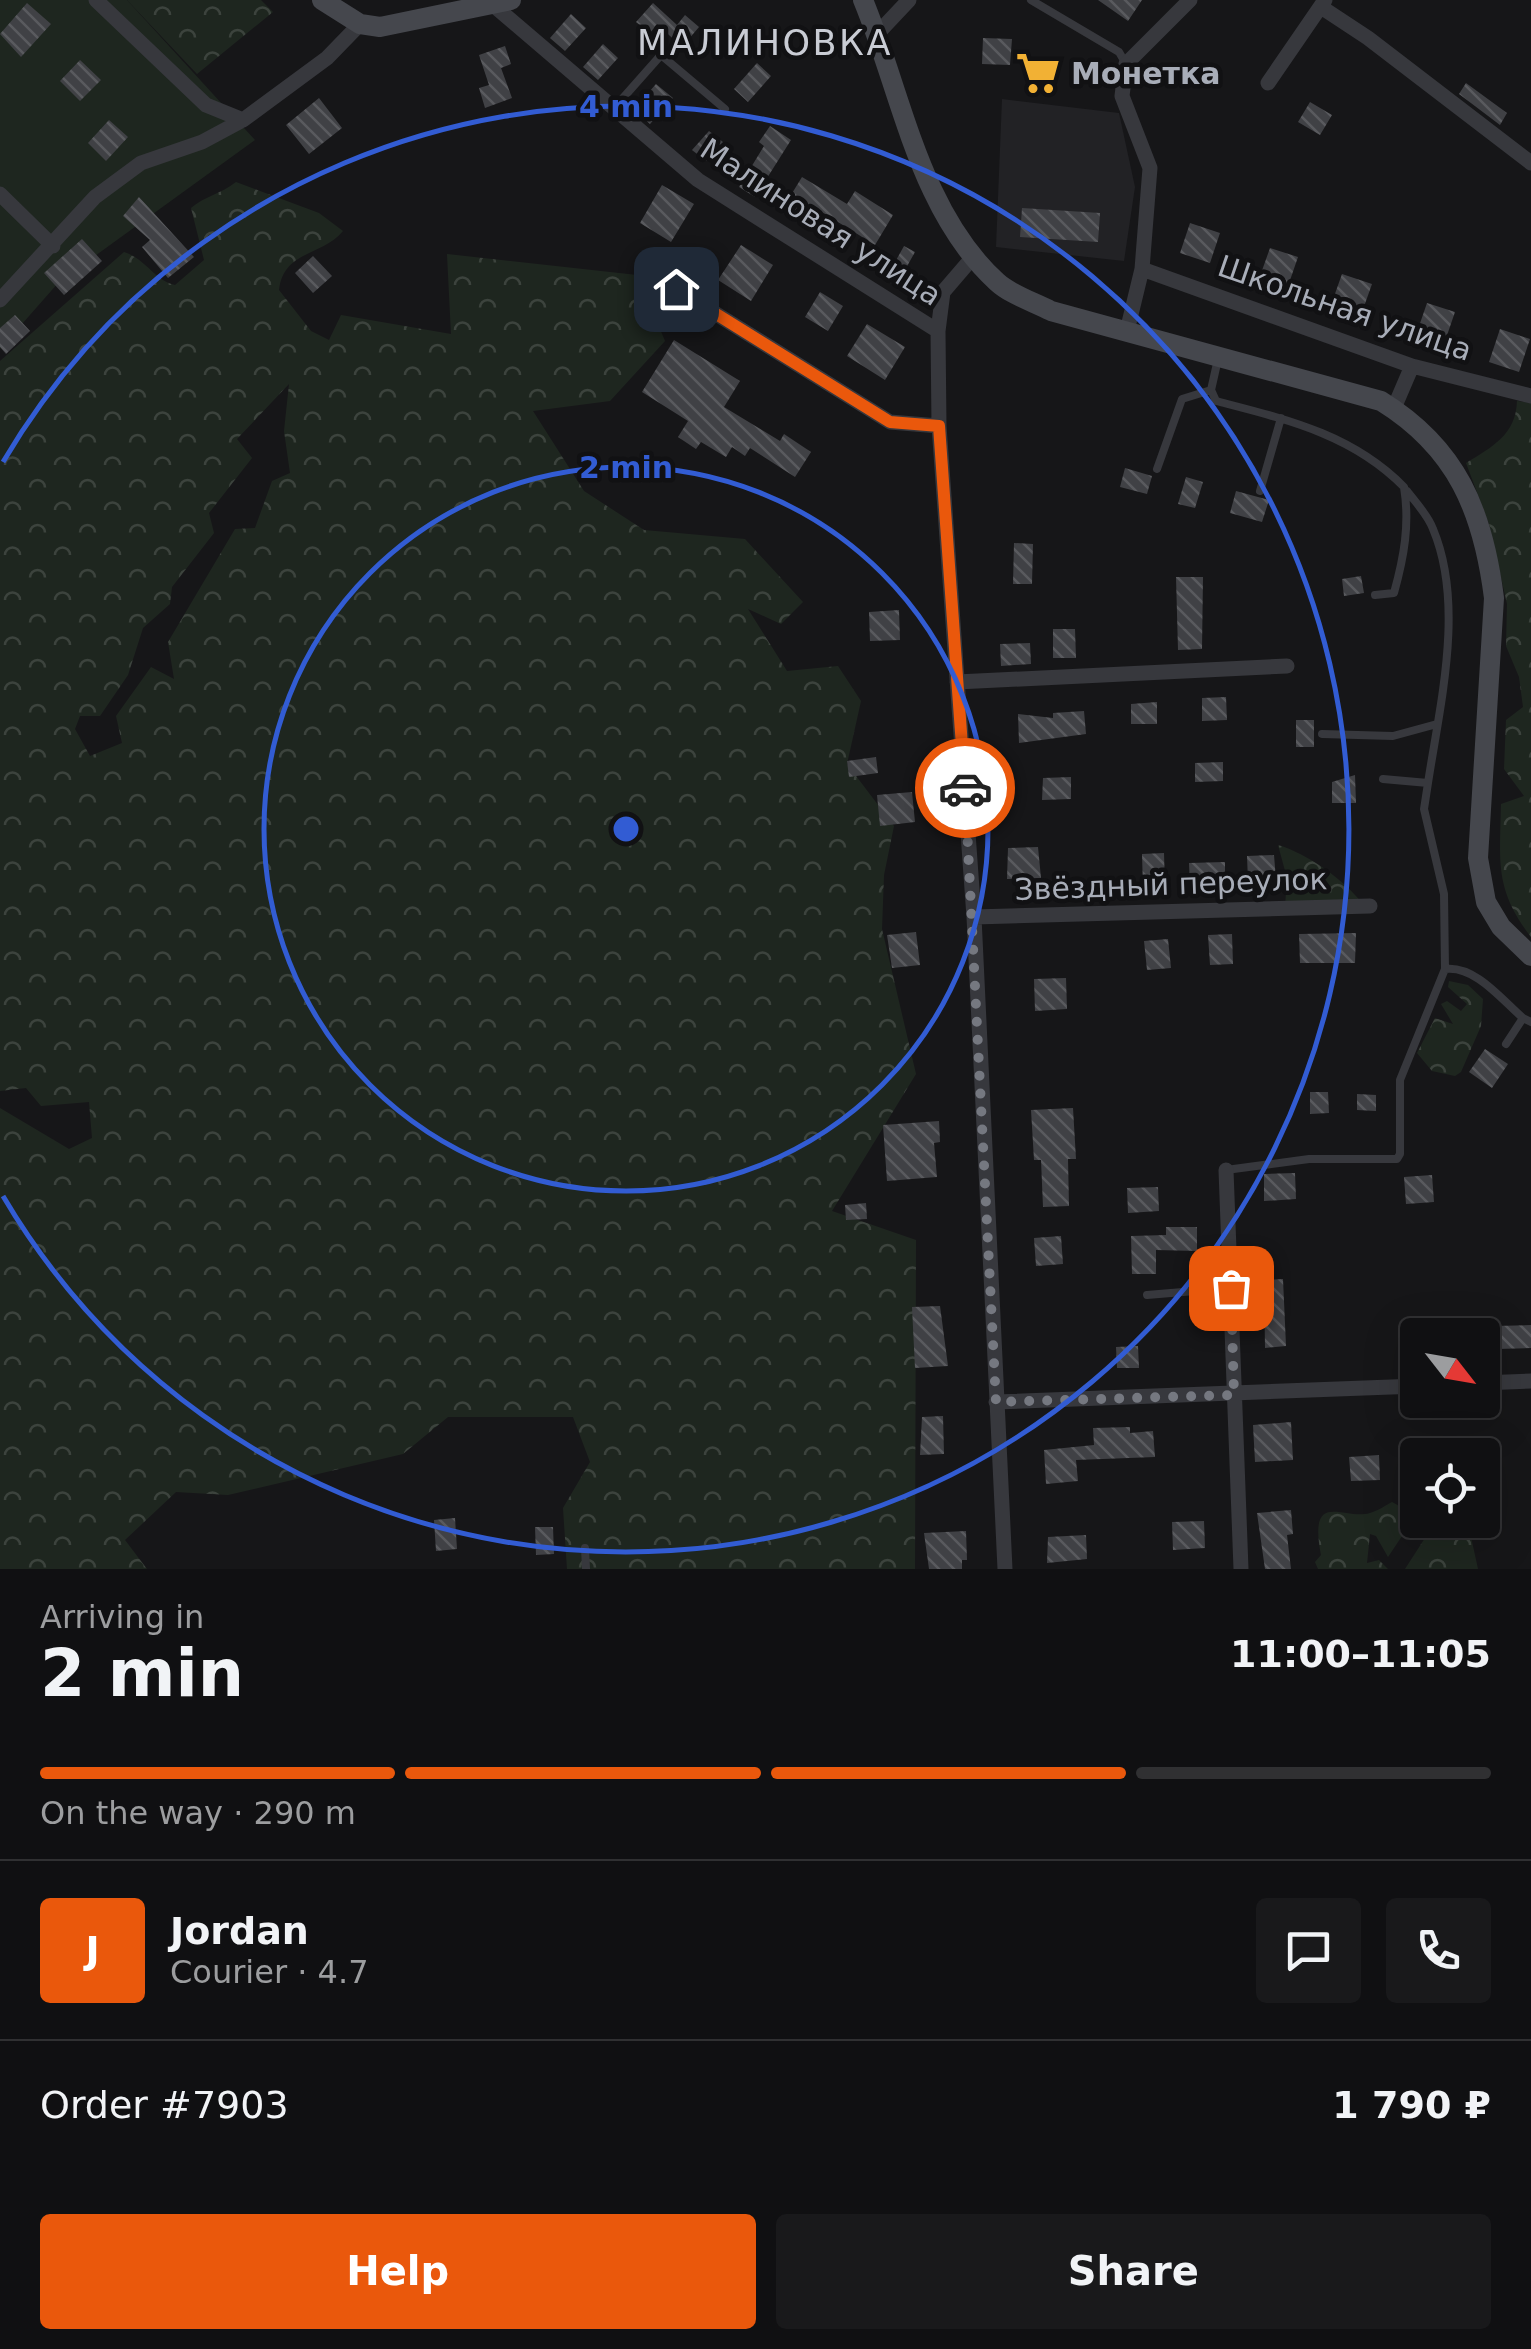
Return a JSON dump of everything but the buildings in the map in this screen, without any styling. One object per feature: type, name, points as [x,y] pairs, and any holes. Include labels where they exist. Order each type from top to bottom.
[{"type":"street","points":[[96,0],[196,98],[243,120]]},
{"type":"street","points":[[322,0],[360,24],[401,25],[501,2]]},
{"type":"street","points":[[862,0],[932,189],[973,257],[1000,285],[1051,311],[1381,400],[1448,456],[1473,506],[1489,560],[1494,598],[1478,858],[1486,902],[1501,927],[1531,956]]},
{"type":"street","points":[[877,34],[909,0]]},
{"type":"street","points":[[1128,331],[1142,269],[1150,168],[1122,96],[1126,64],[1190,0]]},
{"type":"street","name":"Малиновая улица","points":[[501,2],[612,110],[698,180],[938,331]]},
{"type":"street","points":[[1268,83],[1323,3],[1531,163]]},
{"type":"street","points":[[0,300],[95,196],[141,163],[202,142],[243,120],[328,58],[360,24]]},
{"type":"street","points":[[0,194],[53,246]]},
{"type":"street","points":[[973,257],[944,292],[938,331],[939,426],[974,917],[1005,1569]]},
{"type":"street","name":"Школьная улица","points":[[1142,269],[1412,366],[1531,396]]},
{"type":"street","points":[[676,289],[890,422],[939,426]]},
{"type":"street","points":[[1394,408],[1412,366]]},
{"type":"street","points":[[957,682],[1287,666]]},
{"type":"street","name":"Звёздный переулок","points":[[974,917],[1370,906]]},
{"type":"street","points":[[1226,1170],[1241,1569]]},
{"type":"street","points":[[1500,1382],[1531,1381]]},
{"type":"street","points":[[996,1402],[1400,1387]]},
{"type":"lane","points":[[1031,0],[1118,52],[1126,64]]},
{"type":"lane","points":[[612,110],[661,55],[725,109]]},
{"type":"lane","points":[[1219,355],[1211,390],[1216,402],[1318,429],[1356,449],[1404,487],[1432,524],[1448,581],[1437,724],[1424,809],[1444,894],[1445,968],[1400,1080],[1400,1154],[1396,1160],[1310,1159],[1226,1170]]},
{"type":"lane","points":[[1157,470],[1182,399],[1211,390]]},
{"type":"lane","points":[[1260,491],[1281,418]]},
{"type":"lane","points":[[1374,595],[1394,592],[1402,564],[1408,509],[1404,487]]},
{"type":"lane","points":[[1322,734],[1393,736],[1437,724]]},
{"type":"lane","points":[[1384,779],[1428,783]]},
{"type":"lane","points":[[1445,968],[1458,967],[1476,977],[1527,1020],[1506,1044]]},
{"type":"lane","points":[[1148,1295],[1231,1288]]},
{"type":"lane","points":[[585,1548],[586,1569]]},
{"type":"shaded area","points":[[1002,99],[1119,113],[1135,187],[1124,261],[996,247]]},
{"type":"green space","points":[[0,0],[127,0],[255,140],[59,282],[0,349]]},
{"type":"green space","points":[[127,0],[261,0],[273,12],[197,74]]},
{"type":"green space","points":[[236,182],[319,213],[343,231],[288,268],[279,290],[311,331],[329,340],[341,315],[451,334],[447,254],[637,275],[665,341],[610,401],[533,411],[584,491],[644,530],[745,539],[803,602],[781,624],[748,609],[787,671],[838,666],[861,701],[847,764],[894,826],[884,875],[882,929],[916,1074],[832,1211],[916,1240],[915,1569],[567,1569],[563,1508],[590,1462],[573,1417],[448,1417],[403,1454],[228,1495],[176,1492],[125,1540],[147,1569],[0,1569],[0,1108],[69,1149],[92,1138],[89,1102],[41,1106],[26,1088],[0,1091],[0,361],[124,252],[175,285],[204,260],[191,208]],"holes":[[[289,384],[284,431],[290,473],[272,481],[255,528],[235,529],[168,642],[174,679],[151,667],[116,716],[122,743],[90,756],[75,729],[80,716],[100,716],[128,675],[143,628],[170,604],[172,587],[214,533],[209,513],[252,458],[237,439]]]},
{"type":"green space","points":[[1517,401],[1531,403],[1531,937],[1505,889],[1500,859],[1501,804],[1524,796],[1504,769],[1506,720],[1523,707],[1519,677],[1506,646],[1507,604],[1489,524],[1466,463],[1507,431]]},
{"type":"green space","points":[[1278,845],[1324,869],[1363,904],[1285,908],[1287,878]]},
{"type":"green space","points":[[1449,981],[1468,985],[1483,999],[1481,1026],[1461,1072],[1455,1076],[1432,1071],[1417,1053],[1435,1018],[1453,1024],[1441,1004],[1447,1001],[1461,1011],[1467,1004],[1448,987]]},
{"type":"green space","points":[[1392,1502],[1400,1506],[1401,1538],[1388,1557],[1376,1536],[1370,1534],[1367,1563],[1379,1560],[1388,1569],[1318,1569],[1318,1534],[1324,1514],[1360,1514]]},
{"type":"green space","points":[[1425,1538],[1471,1538],[1478,1569],[1405,1569]]},
{"type":"way so far","points":[[965,788],[996,1402],[1234,1395],[1231,1288]]},
{"type":"place","name":"Монетка","points":[[1038,73]]},
{"type":"district","name":"МАЛИНОВКА","points":[[765,43]]},
{"type":"route","points":[[676,289],[890,422],[939,426],[965,788]]}]
